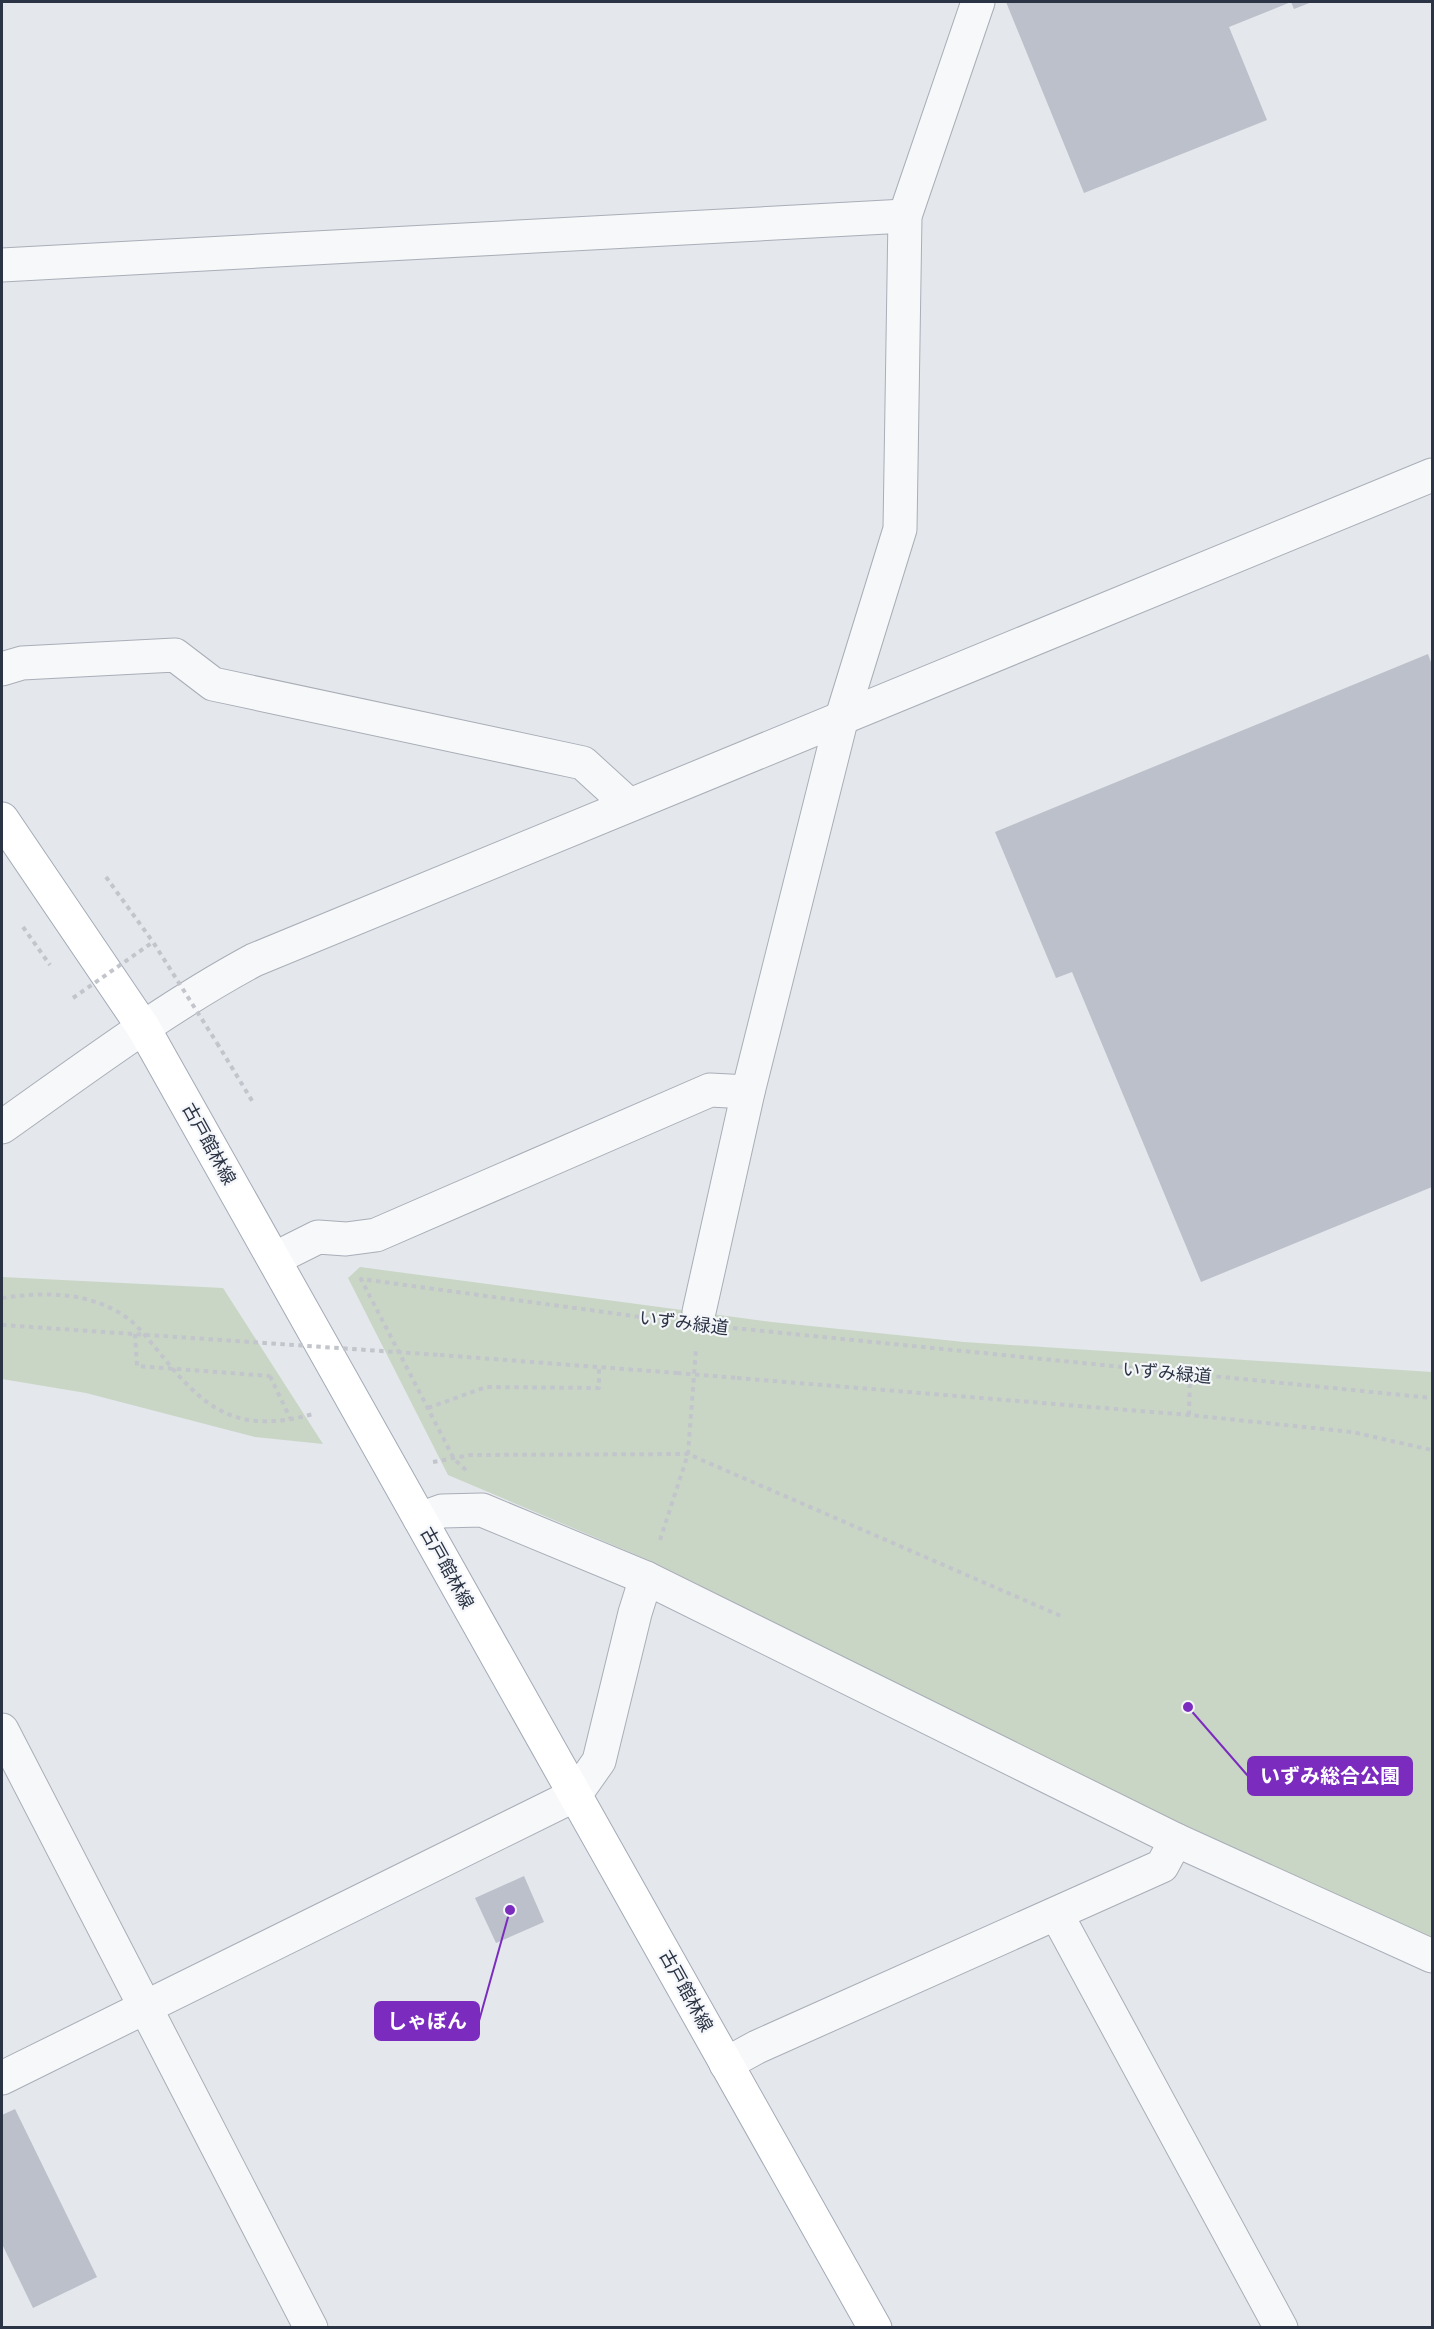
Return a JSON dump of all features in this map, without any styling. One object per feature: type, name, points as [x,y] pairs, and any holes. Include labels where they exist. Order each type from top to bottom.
[{"type":"main road","name":"古戸館林線","points":[[2,819],[143,1027],[874,2328]]},
{"type":"street","points":[[698,1318],[748,1092],[842,717],[900,529],[905,216],[978,2]]},
{"type":"street","points":[[2,265],[905,216]]},
{"type":"street","points":[[2,1127],[143,1027],[202,989],[254,960],[1432,475]]},
{"type":"street","points":[[2,669],[22,663],[175,655],[213,684],[583,763],[629,805]]},
{"type":"street","points":[[274,1259],[318,1237],[346,1239],[376,1235],[710,1090],[748,1092]]},
{"type":"street","points":[[420,1519],[442,1511],[482,1509],[646,1578],[1176,1839],[1432,1956]]},
{"type":"street","points":[[2,2078],[575,1795],[599,1761],[635,1613],[646,1578]]},
{"type":"street","points":[[2,1730],[145,2007],[302,2324]]},
{"type":"street","points":[[726,2064],[757,2047],[1057,1915],[1162,1866],[1176,1839]]},
{"type":"street","points":[[1057,1915],[1281,2328]]},
{"type":"path","points":[[106,877],[153,942],[254,1104]]},
{"type":"path","points":[[73,998],[153,942]]},
{"type":"path","name":"いずみ緑道","points":[[473,1477],[454,1459],[361,1279],[1190,1375],[1432,1398]]},
{"type":"path","points":[[2,1298],[38,1293],[74,1296],[101,1304],[126,1317],[190,1390],[223,1414],[263,1421],[313,1414]]},
{"type":"path","points":[[646,1578],[688,1454],[698,1318]]},
{"type":"path","points":[[2,1325],[599,1367],[1189,1415],[1352,1432],[1432,1450]]},
{"type":"path","points":[[135,1334],[137,1366],[270,1376],[290,1418]]},
{"type":"path","points":[[428,1408],[486,1387],[599,1388],[599,1367]]},
{"type":"path","points":[[1189,1415],[1190,1375]]},
{"type":"path","points":[[432,1462],[470,1455],[688,1454],[1061,1616]]},
{"type":"green space","points":[[360,1267],[772,1322],[964,1342],[1432,1372],[1432,1940],[1233,1852],[653,1562],[448,1475],[348,1278]]},
{"type":"green space","points":[[2,1277],[223,1288],[323,1444],[255,1437],[86,1393],[2,1379]]},
{"type":"building","points":[[1006,2],[1291,2],[1229,27],[1267,120],[1084,193]]},
{"type":"building","points":[[1291,2],[1312,2],[1294,9]]},
{"type":"building","points":[[1428,654],[1432,665],[1432,1187],[1201,1282],[1072,972],[1056,978],[995,832]]},
{"type":"building","points":[[524,1876],[544,1922],[496,1943],[475,1898]]},
{"type":"building","points":[[15,2109],[97,2277],[33,2308],[2,2244],[2,2115]]},
{"type":"place","name":"いずみ総合公園","points":[[1188,1707]]},
{"type":"place","name":"しゃぼん","points":[[510,1910]]}]
